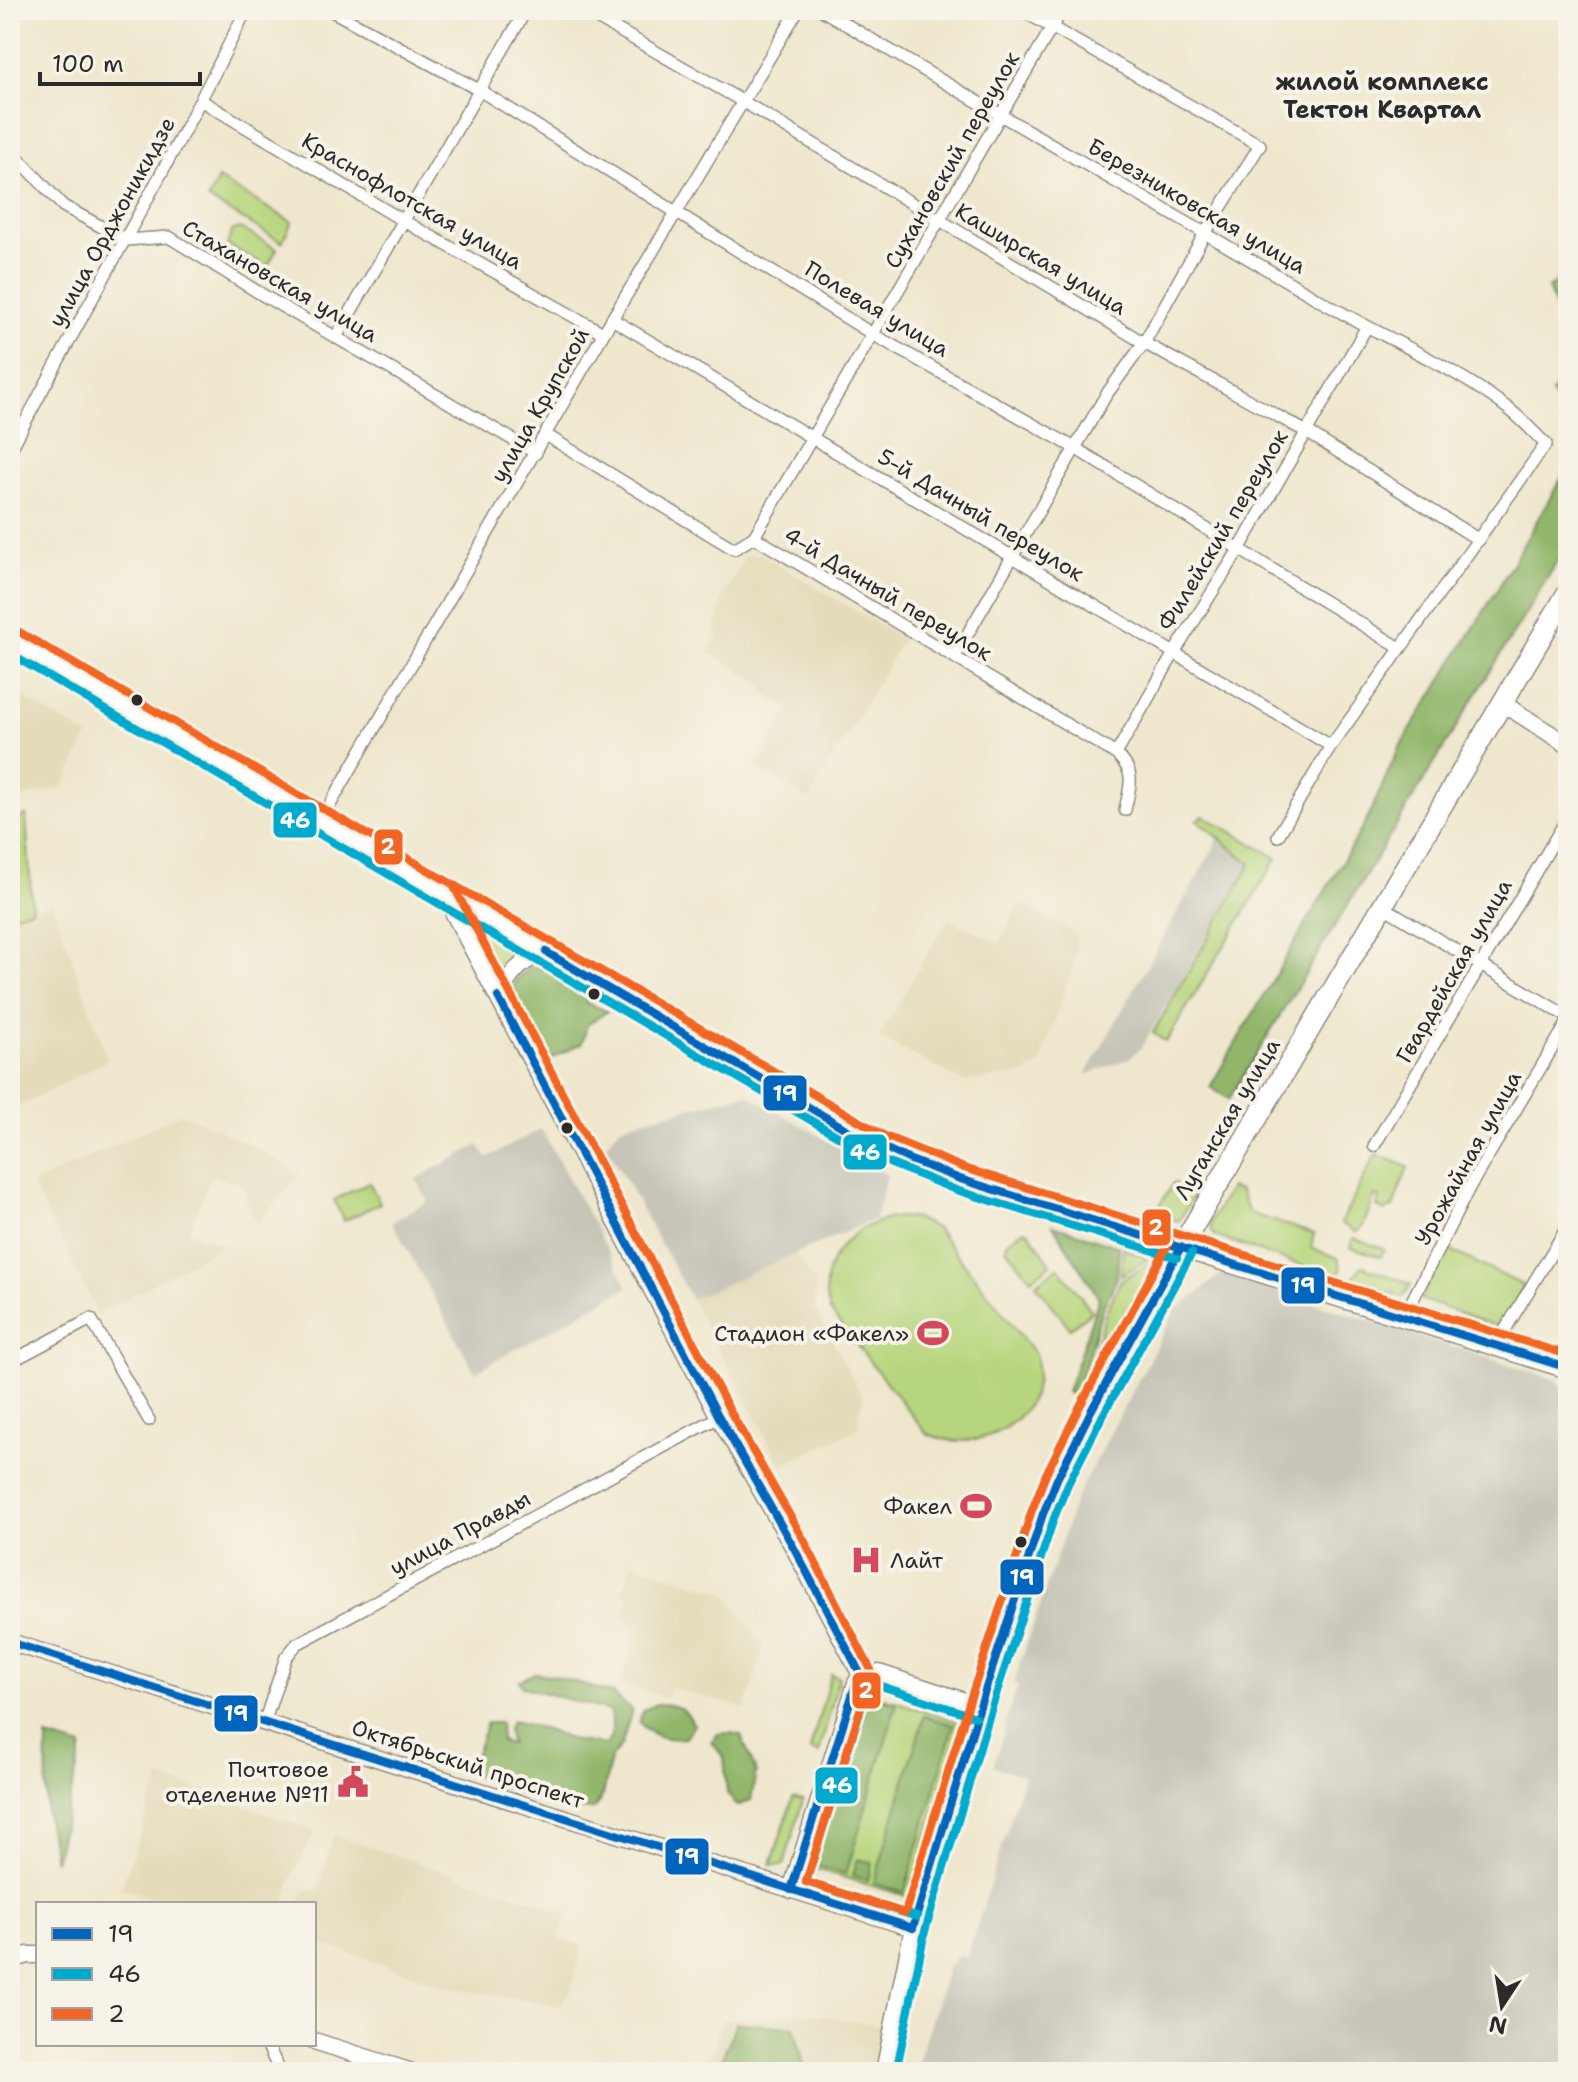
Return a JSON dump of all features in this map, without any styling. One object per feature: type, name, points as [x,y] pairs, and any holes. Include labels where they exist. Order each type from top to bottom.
[{"type":"highway","name":"Луганская улица","points":[[1181,1247],[1568,592]]},
{"type":"highway","points":[[1181,1247],[1497,1343],[1568,1368]]},
{"type":"main road","points":[[10,640],[880,1147],[960,1179],[1181,1247]]},
{"type":"main road","points":[[1502,703],[1568,745]]},
{"type":"main road","points":[[443,893],[719,1417],[794,1548],[861,1675]]},
{"type":"main road","points":[[498,997],[521,963],[546,952]]},
{"type":"main road","name":"Луганская улица","points":[[884,2072],[913,1928],[980,1706],[1057,1479],[1181,1247]]},
{"type":"main road","name":"Октябрьский проспект","points":[[10,1642],[913,1928]]},
{"type":"main road","points":[[861,1675],[879,1673],[980,1706]]},
{"type":"main road","points":[[791,1890],[861,1675]]},
{"type":"main road","points":[[10,1960],[36,1955]]},
{"type":"main road","points":[[316,2042],[412,2072]]},
{"type":"street","name":"улица Орджоникидзе","points":[[10,451],[202,101],[246,10]]},
{"type":"street","name":"Полевая улица","points":[[330,10],[479,90],[874,335],[1075,448],[1400,648]]},
{"type":"street","points":[[336,337],[526,10]]},
{"type":"street","name":"Каширская улица","points":[[583,10],[742,101],[1144,343],[1305,431],[1479,540]]},
{"type":"street","name":"улица Крупской","points":[[320,822],[603,333],[798,10]]},
{"type":"street","name":"Березниковская улица","points":[[822,10],[1000,117],[1366,328],[1465,380],[1510,410],[1546,444],[1479,540]]},
{"type":"street","points":[[955,656],[1106,395],[1144,343],[1205,233],[1260,145],[1021,10]]},
{"type":"street","name":"Сухановский переулок","points":[[754,537],[1062,10]]},
{"type":"street","name":"Краснофлотская улица","points":[[202,101],[402,220],[603,333]]},
{"type":"street","points":[[10,154],[18,158],[63,206],[126,240]]},
{"type":"street","name":"Стахановская улица","points":[[126,240],[169,237],[536,453]]},
{"type":"street","name":"5-й Дачный переулок","points":[[612,319],[1331,746]]},
{"type":"street","name":"Филейский переулок","points":[[1116,754],[1240,548],[1366,328]]},
{"type":"street","name":"4-й Дачный переулок","points":[[546,435],[734,549],[754,537],[1116,754]]},
{"type":"street","points":[[1278,836],[1331,746],[1479,540]]},
{"type":"street","points":[[1116,754],[1129,765],[1131,776],[1125,810]]},
{"type":"street","name":"Гвардейская улица","points":[[1374,1146],[1568,817]]},
{"type":"street","points":[[1382,906],[1568,1020]]},
{"type":"street","name":"Урожайная улица","points":[[1405,1315],[1469,1188],[1568,1020]]},
{"type":"street","points":[[1497,1343],[1568,1226]]},
{"type":"street","points":[[10,1362],[91,1319],[149,1420]]},
{"type":"street","name":"улица Правды","points":[[264,1723],[286,1657],[297,1644],[719,1417]]},
{"type":"street","points":[[268,2046],[280,2072]]},
{"type":"shaded area","points":[[760,554],[903,639],[809,800],[755,767],[788,708],[763,693],[766,687],[709,653],[719,634],[715,631],[723,596],[746,556]]},
{"type":"shaded area","points":[[10,690],[88,736],[63,788],[15,800],[17,809],[10,812]]},
{"type":"shaded area","points":[[1223,831],[1257,851],[1141,1048],[1128,1059],[1086,1075]]},
{"type":"shaded area","points":[[1021,902],[1076,934],[1076,956],[1040,1065],[1027,1073],[964,1082],[879,1037],[948,919],[999,943]]},
{"type":"shaded area","points":[[52,903],[108,1060],[10,1112],[10,916]]},
{"type":"shaded area","points":[[747,1094],[887,1175],[875,1219],[691,1299],[606,1144],[620,1128],[630,1123]]},
{"type":"shaded area","points":[[182,1113],[263,1151],[301,1174],[256,1225],[241,1185],[212,1174],[188,1231],[223,1245],[98,1314],[32,1184]]},
{"type":"shaded area","points":[[541,1129],[628,1287],[475,1372],[392,1222],[428,1201],[416,1179],[479,1145],[487,1158]]},
{"type":"shaded area","points":[[794,1252],[816,1286],[814,1308],[863,1397],[857,1429],[782,1466],[691,1299]]},
{"type":"shaded area","points":[[1222,1274],[1557,1380],[1568,1392],[1568,2072],[915,2072],[948,1966],[954,1963],[956,1956],[967,1957],[1024,1776],[993,1766],[1018,1685],[1014,1683],[1076,1498],[1175,1311]]},
{"type":"shaded area","points":[[633,1563],[726,1593],[764,1647],[745,1709],[670,1687],[666,1698],[620,1684],[638,1628],[621,1618],[630,1595],[622,1593]]},
{"type":"shaded area","points":[[160,1777],[316,1831],[294,1871],[285,1902],[164,1902],[121,1888]]},
{"type":"shaded area","points":[[334,1835],[567,1912],[559,1938],[583,1946],[570,1992],[559,2006],[449,1987],[316,1942],[316,1902],[300,1902],[304,1890],[318,1889]]},
{"type":"shaded area","points":[[801,2012],[882,2026],[872,2072],[705,2072],[722,2020]]},
{"type":"green space","points":[[218,179],[292,222],[282,242],[208,199]]},
{"type":"green space","points":[[240,228],[277,249],[266,269],[227,245],[232,231]]},
{"type":"green space","points":[[1568,274],[1568,389],[1561,407],[1551,393],[1564,369],[1564,342],[1548,288]]},
{"type":"green space","points":[[1565,472],[1568,473],[1568,544],[1229,1099],[1210,1087],[1368,818],[1398,750],[1496,592]]},
{"type":"green space","points":[[26,815],[32,909],[10,916],[10,823]]},
{"type":"green space","points":[[1204,816],[1277,858],[1166,1042],[1153,1033],[1251,864],[1197,820]]},
{"type":"green space","points":[[471,923],[524,953],[500,982],[469,926]]},
{"type":"green space","points":[[533,966],[551,970],[586,993],[586,1003],[608,1011],[587,1025],[582,1043],[549,1060],[509,998],[517,979]]},
{"type":"green space","points":[[1376,1154],[1408,1167],[1393,1207],[1385,1211],[1377,1207],[1380,1197],[1375,1196],[1362,1228],[1356,1232],[1341,1223]]},
{"type":"green space","points":[[369,1182],[380,1203],[344,1221],[334,1200]]},
{"type":"green space","points":[[1173,1183],[1197,1189],[1179,1221],[1154,1215]]},
{"type":"green space","points":[[1230,1188],[1240,1191],[1249,1213],[1314,1234],[1311,1248],[1338,1258],[1341,1267],[1338,1278],[1217,1237],[1212,1232],[1211,1221]]},
{"type":"green space","name":"Стадион «Факел»","points":[[898,1217],[917,1219],[936,1228],[1035,1354],[1037,1377],[1032,1397],[1022,1414],[988,1436],[947,1440],[926,1433],[830,1311],[826,1293],[827,1277],[840,1248],[865,1227]]},
{"type":"green space","points":[[1053,1225],[1119,1247],[1117,1278],[1102,1309],[1076,1396],[1067,1392],[1099,1298]]},
{"type":"green space","points":[[1024,1230],[1029,1232],[1051,1264],[1031,1279],[1006,1248],[1007,1242]]},
{"type":"green space","points":[[1353,1238],[1384,1249],[1381,1257],[1350,1247]]},
{"type":"green space","points":[[1123,1248],[1148,1259],[1121,1275]]},
{"type":"green space","points":[[1448,1249],[1524,1286],[1501,1328],[1420,1299]]},
{"type":"green space","points":[[1150,1263],[1149,1273],[1088,1397],[1081,1396],[1106,1312],[1121,1280]]},
{"type":"green space","points":[[1362,1266],[1411,1284],[1403,1297],[1351,1281]]},
{"type":"green space","points":[[1058,1267],[1092,1311],[1070,1328],[1036,1284]]},
{"type":"green space","points":[[535,1673],[613,1694],[632,1710],[621,1746],[611,1757],[603,1795],[594,1809],[549,1803],[469,1773],[487,1723],[500,1723],[501,1742],[511,1744],[507,1730],[512,1721],[574,1741],[606,1745],[612,1728],[609,1711],[523,1687],[519,1681]]},
{"type":"green space","points":[[831,1674],[839,1677],[819,1753],[810,1750]]},
{"type":"green space","points":[[860,1690],[961,1723],[909,1897],[806,1866]]},
{"type":"green space","points":[[862,1694],[897,1703],[846,1874],[811,1864]]},
{"type":"green space","points":[[656,1704],[674,1706],[687,1714],[694,1725],[685,1738],[659,1736],[639,1722],[643,1711]]},
{"type":"green space","points":[[924,1716],[954,1725],[904,1893],[874,1883]]},
{"type":"green space","points":[[718,1734],[741,1735],[756,1772],[751,1800],[737,1806],[727,1793],[724,1757],[711,1742]]},
{"type":"green space","points":[[47,1737],[82,1747],[55,1861],[46,1812]]},
{"type":"green space","points":[[793,1798],[803,1800],[784,1865],[771,1865]]},
{"type":"green space","points":[[858,1859],[872,1863],[868,1880],[853,1876]]},
{"type":"green space","points":[[736,2023],[794,2027],[806,2072],[717,2072]]},
{"type":"transit line","name":"2","points":[[16,630],[885,1136],[964,1168],[1568,1355]]},
{"type":"transit line","name":"46","points":[[10,654],[874,1157],[956,1190],[1177,1258]]},
{"type":"transit line","name":"2","points":[[454,887],[730,1411],[805,1542],[872,1672],[873,1678],[867,1688],[806,1882],[905,1913],[969,1703],[1046,1474],[1170,1241]]},
{"type":"transit line","name":"19","points":[[546,952],[851,1132],[908,1159],[960,1179],[1568,1368]]},
{"type":"transit line","name":"19","points":[[498,997],[719,1417],[794,1548],[861,1675]]},
{"type":"transit line","name":"19","points":[[913,1928],[980,1706],[1043,1514],[1091,1411],[1181,1247]]},
{"type":"transit line","name":"46","points":[[896,2072],[925,1931],[991,1710],[1054,1518],[1102,1417],[1192,1253]]},
{"type":"transit line","name":"19","points":[[10,1642],[913,1928]]},
{"type":"transit line","name":"19","points":[[791,1890],[861,1675]]},
{"type":"transit line","name":"46","points":[[917,1917],[806,1882],[868,1686],[878,1685],[976,1717]]},
{"type":"place","name":"Стадион «Факел»","points":[[933,1333]]},
{"type":"place","name":"Факел","points":[[976,1506]]},
{"type":"place","name":"Лайт","points":[[866,1560]]},
{"type":"place","name":"Почтовое отделение №11","points":[[353,1782]]},
{"type":"district","name":"жилой комплекс Тектон Квартал","points":[[1382,96]]}]
